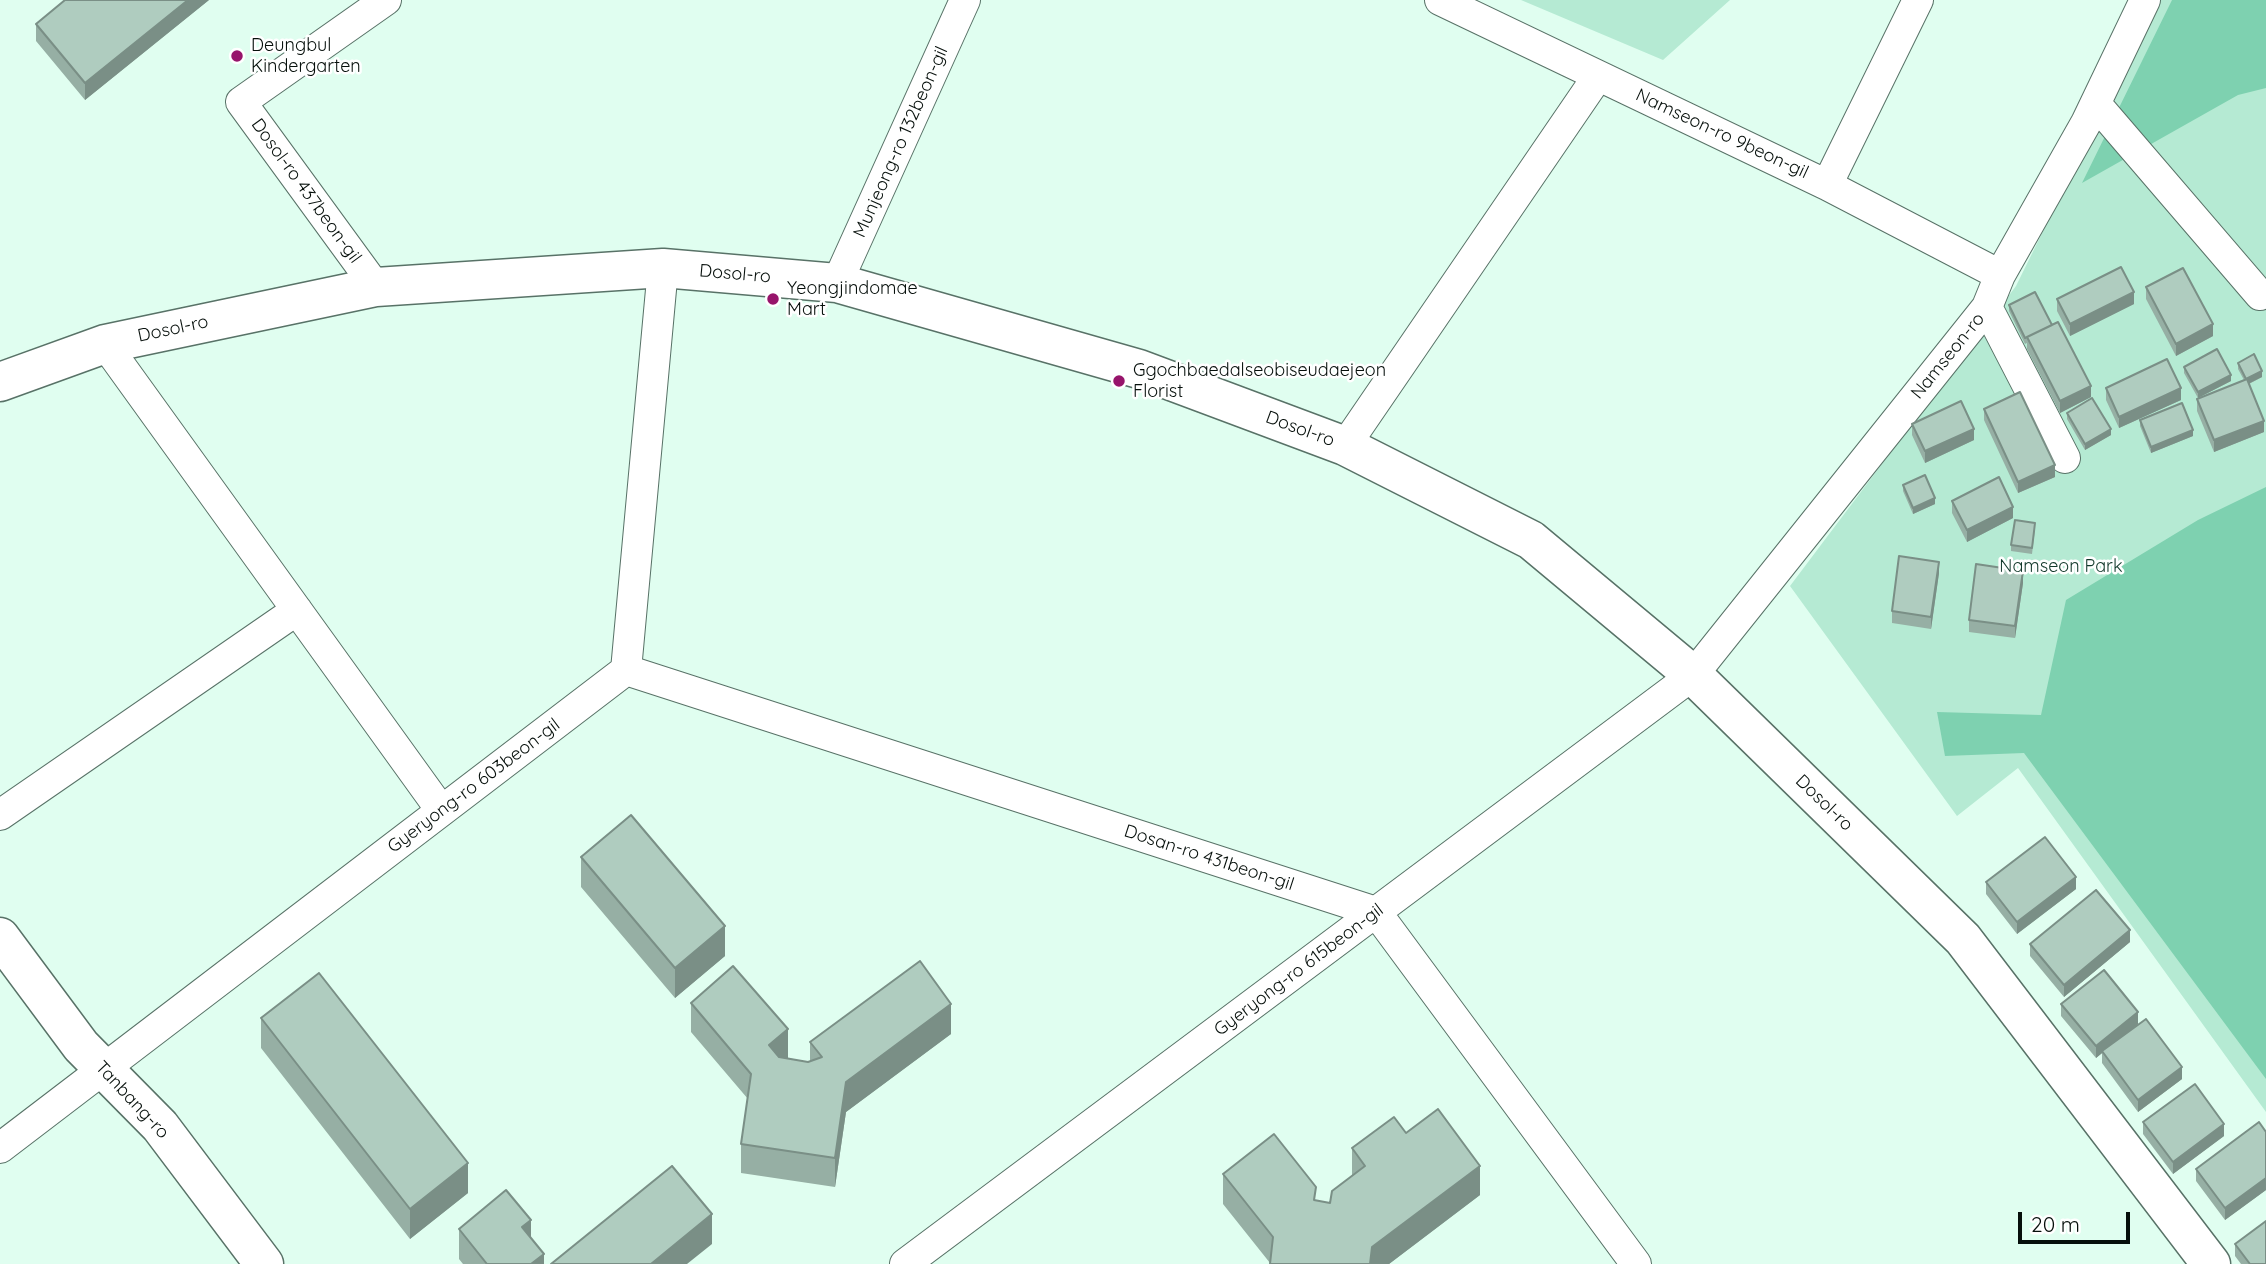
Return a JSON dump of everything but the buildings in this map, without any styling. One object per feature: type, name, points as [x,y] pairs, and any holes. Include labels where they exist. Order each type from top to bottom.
[{"type":"street","name":"Dosol-ro 437beon-gil","points":[[376,287],[241,102],[386,0]]},
{"type":"street","name":"Munjeong-ro 132beon-gil","points":[[836,283],[965,0]]},
{"type":"street","name":"Namseon-ro 9beon-gil","points":[[1440,0],[1827,184],[2000,275]]},
{"type":"street","points":[[1827,184],[1918,0]]},
{"type":"street","name":"Namseon-ro","points":[[1693,675],[1987,307],[2000,275],[2096,104],[2145,0]]},
{"type":"street","name":"Dosol-ro","points":[[1345,446],[1598,76]]},
{"type":"street","points":[[2096,104],[2260,295]]},
{"type":"street","name":"Dosol-ro","points":[[0,382],[105,344],[376,287],[663,268],[836,283],[1139,369],[1345,446],[1531,540],[1693,675],[1963,939],[2198,1259]]},
{"type":"street","points":[[626,670],[663,268]]},
{"type":"street","points":[[1987,307],[2065,458]]},
{"type":"street","points":[[105,344],[442,810]]},
{"type":"street","points":[[0,816],[297,610]]},
{"type":"street","name":"Gyeryong-ro 603beon-gil","points":[[0,1148],[626,670]]},
{"type":"street","name":"Dosan-ro 431beon-gil","points":[[626,670],[1376,912]]},
{"type":"street","name":"Gyeryong-ro 615beon-gil","points":[[905,1264],[1693,675]]},
{"type":"street","points":[[1376,912],[1636,1264]]},
{"type":"street","name":"Tanbang-ro","points":[[0,937],[81,1046],[160,1126],[264,1264]]},
{"type":"green space","points":[[1521,0],[1730,0],[1663,60]]},
{"type":"green space","name":"Namseon Park","points":[[2157,0],[2266,0],[2266,1112],[2018,768],[1957,816],[1790,586],[2016,286]]},
{"type":"green space","points":[[2172,0],[2266,0],[2266,88],[2238,95],[2082,183]]},
{"type":"green space","points":[[2266,487],[2266,1079],[2024,753],[1945,756],[1937,712],[2041,715],[2066,600],[2198,520]]},
{"type":"place","name":"Deungbul Kindergarten","points":[[237,56]]},
{"type":"place","name":"Yeongjindomae Mart","points":[[773,299]]},
{"type":"place","name":"Ggochbaedalseobiseudaejeon Florist","points":[[1119,381]]}]
